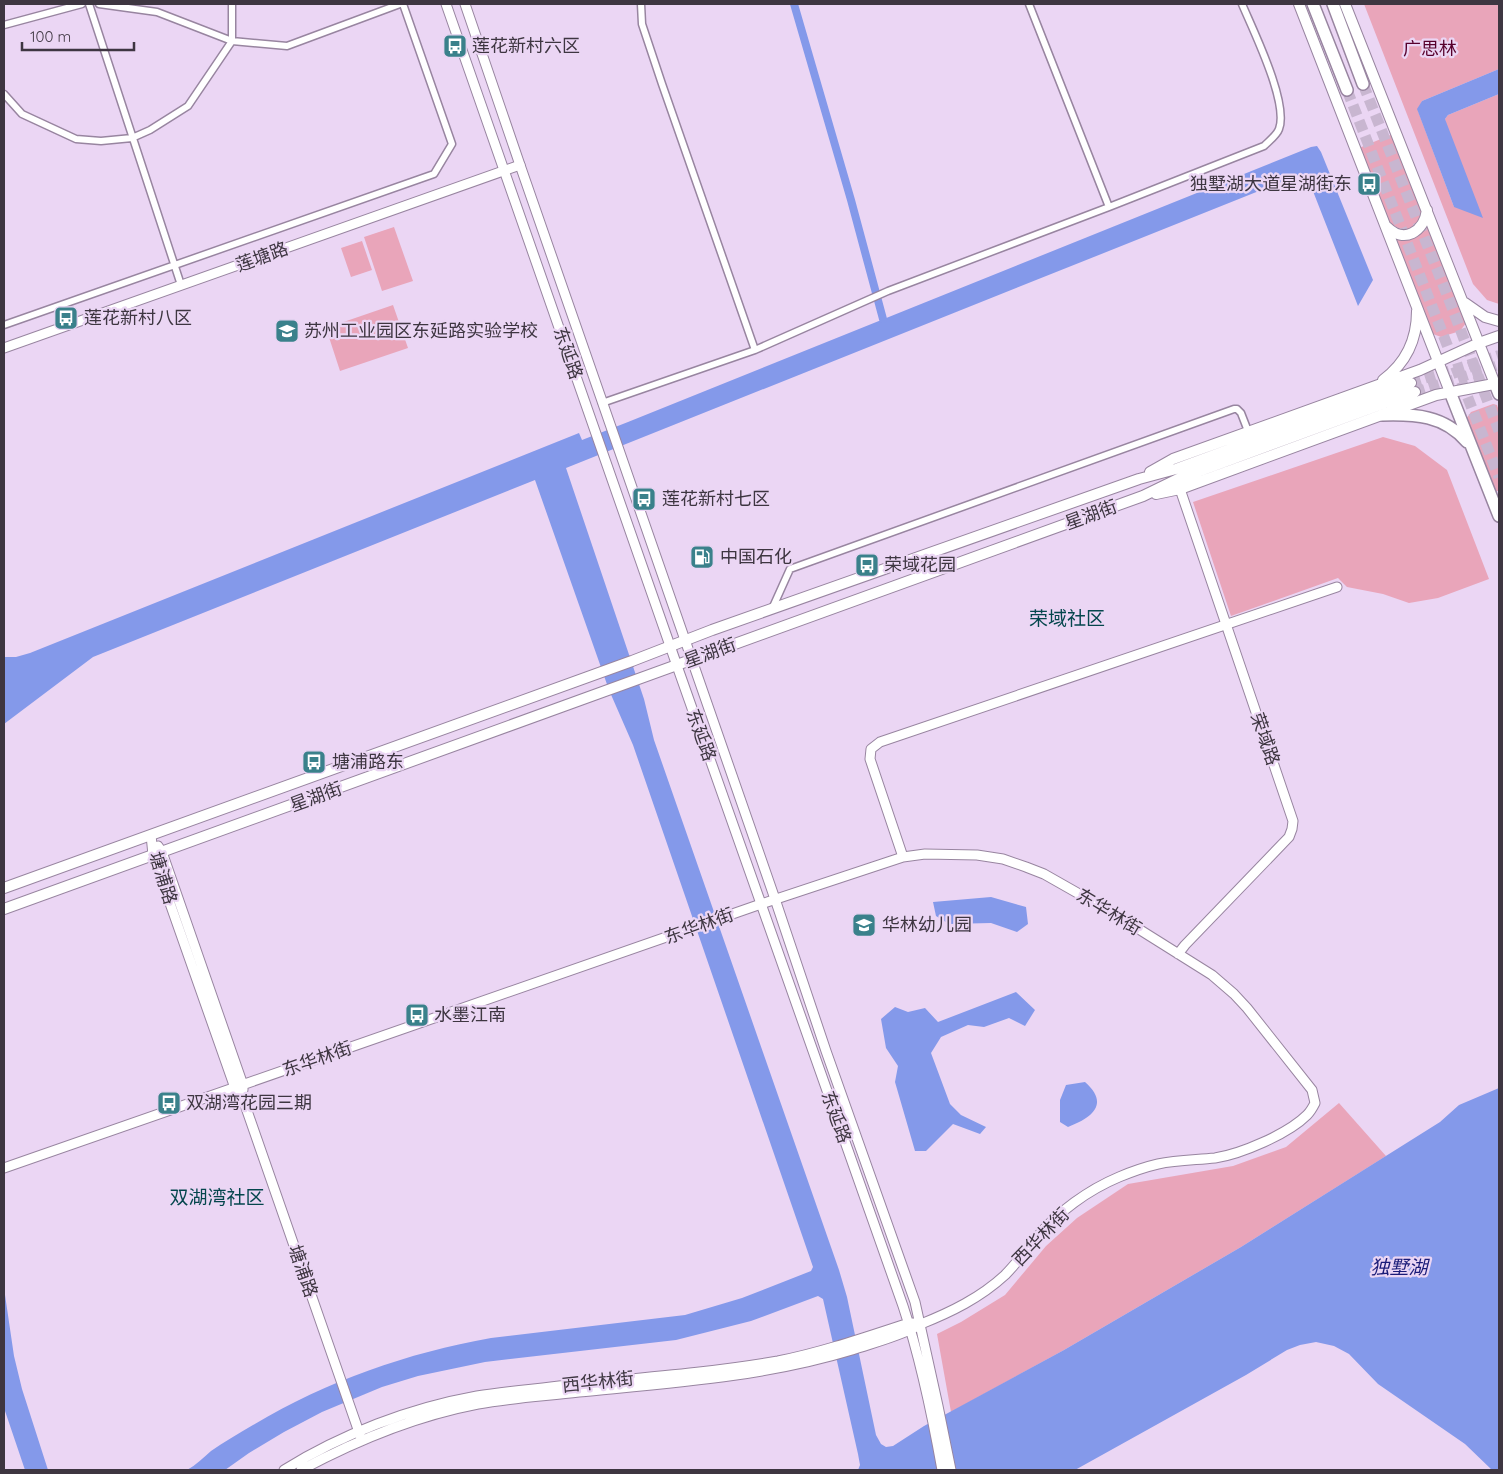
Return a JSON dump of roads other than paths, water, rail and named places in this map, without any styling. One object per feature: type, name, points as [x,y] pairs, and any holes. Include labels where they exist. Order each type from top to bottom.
[{"type":"highway","points":[[1313,4],[1347,90]]},
{"type":"highway","points":[[1333,4],[1363,84]]},
{"type":"highway","points":[[1450,392],[1499,516]]},
{"type":"highway","points":[[1382,415],[1420,415],[1431,418],[1449,426],[1460,434],[1472,448]]},
{"type":"main road","points":[[1299,4],[1450,392]]},
{"type":"main road","points":[[1143,496],[1180,489],[1436,395],[1498,387],[1461,298],[1346,4]]},
{"type":"main road","points":[[1386,226],[1396,234],[1403,235],[1414,232],[1423,223],[1427,210]]},
{"type":"main road","points":[[1461,298],[1485,317],[1499,321]]},
{"type":"main road","points":[[1376,386],[1400,366],[1410,349],[1416,329],[1417,305]]},
{"type":"main road","points":[[1139,479],[1173,459],[1420,370],[1499,336]]},
{"type":"main road","name":"星湖街","points":[[4,888],[632,662],[684,640],[1139,479],[1176,469],[1413,387],[1178,479],[1143,496],[4,909]]},
{"type":"street","points":[[4,25],[82,4]]},
{"type":"street","points":[[88,4],[180,285]]},
{"type":"street","points":[[4,325],[434,174],[452,144],[402,4],[287,46],[232,41],[157,12],[100,4]]},
{"type":"street","points":[[4,94],[22,114],[76,139],[102,141],[132,138],[150,130],[188,106],[232,41],[232,4]]},
{"type":"street","name":"东延路","points":[[446,4],[604,454],[676,666],[910,1326],[935,1408],[950,1470]]},
{"type":"street","name":"东延路","points":[[465,4],[914,1302],[920,1324],[935,1408],[942,1470]]},
{"type":"street","points":[[642,4],[642,24],[755,350]]},
{"type":"street","points":[[1029,4],[1109,207]]},
{"type":"street","points":[[602,403],[755,350],[863,301],[1264,146],[1279,130],[1282,117],[1279,100],[1242,4]]},
{"type":"street","name":"莲塘路","points":[[4,348],[520,165]]},
{"type":"street","points":[[772,609],[790,569],[1234,408],[1241,413],[1248,431]]},
{"type":"street","name":"荣域路","points":[[1178,954],[1289,837],[1293,821],[1180,489]]},
{"type":"street","points":[[903,857],[870,759],[871,749],[880,742],[1337,586]]},
{"type":"street","name":"塘浦路","points":[[151,835],[360,1436]]},
{"type":"street","name":"东华林街","points":[[4,1168],[760,904],[903,857],[925,854],[977,855],[1003,859],[1044,874],[1118,916],[1200,967],[1224,985],[1253,1016],[1312,1090],[1315,1103],[1307,1115]]},
{"type":"street","name":"西华林街","points":[[284,1470],[320,1450],[448,1410],[479,1404],[789,1367],[920,1324],[955,1310],[988,1288],[1020,1260],[1049,1224],[1078,1200],[1100,1186],[1146,1167],[1228,1154],[1270,1139],[1307,1115]]},
{"type":"street","name":"西华林街","points":[[301,1470],[360,1436]]},
{"type":"water","points":[[1499,69],[1499,94],[1448,115],[1445,119],[1483,218],[1454,207],[1417,109],[1422,101]]},
{"type":"water","name":"独墅湖","points":[[1317,146],[1373,280],[1358,306],[1309,181],[1305,176],[1299,175],[566,468],[644,699],[654,740],[839,1270],[847,1297],[876,1435],[881,1444],[886,1447],[893,1446],[924,1426],[1064,1350],[1241,1247],[1440,1122],[1459,1105],[1499,1088],[1499,1470],[1492,1470],[1465,1444],[1378,1384],[1349,1354],[1334,1346],[1316,1342],[1287,1350],[1246,1375],[1075,1470],[858,1470],[860,1465],[858,1454],[823,1299],[818,1296],[751,1321],[676,1340],[485,1362],[418,1376],[382,1387],[322,1412],[284,1432],[225,1470],[187,1470],[221,1444],[281,1409],[339,1382],[398,1361],[460,1344],[491,1338],[685,1315],[742,1298],[811,1271],[813,1267],[633,745],[609,690],[535,480],[93,657],[4,724],[4,657],[16,657],[30,653],[579,433],[582,440]]},
{"type":"water","points":[[991,897],[1026,907],[1028,924],[1017,932],[991,923],[949,924],[936,916],[933,902]]},
{"type":"water","points":[[1016,992],[1035,1010],[1025,1026],[1009,1018],[984,1027],[968,1025],[941,1037],[931,1053],[950,1104],[961,1115],[986,1127],[980,1134],[953,1124],[926,1151],[915,1151],[895,1082],[898,1066],[886,1048],[881,1019],[895,1007],[908,1012],[925,1008],[938,1022]]},
{"type":"water","points":[[1085,1082],[1096,1097],[1097,1104],[1091,1115],[1068,1127],[1060,1122],[1060,1100],[1066,1085]]},
{"type":"water","points":[[4,1288],[14,1356],[22,1389],[48,1470],[25,1470],[4,1408]]},
{"type":"waterway","points":[[794,4],[851,200],[883,319]]},
{"type":"tunnel","points":[[1363,84],[1499,431]]},
{"type":"tunnel","points":[[1347,90],[1499,477]]},
{"type":"tunnel","points":[[1411,383],[1499,355]]},
{"type":"tunnel","points":[[1415,392],[1499,365]]},
{"type":"place","name":"莲花新村六区","points":[[455,46]]},
{"type":"place","name":"独墅湖大道星湖街东","points":[[1369,184]]},
{"type":"place","name":"莲花新村八区","points":[[66,318]]},
{"type":"place","name":"苏州工业园区东延路实验学校","points":[[287,331]]},
{"type":"place","name":"莲花新村七区","points":[[644,499]]},
{"type":"place","name":"中国石化","points":[[702,557]]},
{"type":"place","name":"荣域花园","points":[[867,565]]},
{"type":"place","name":"塘浦路东","points":[[314,762]]},
{"type":"place","name":"华林幼儿园","points":[[864,925]]},
{"type":"place","name":"水墨江南","points":[[417,1015]]},
{"type":"place","name":"双湖湾花园三期","points":[[169,1103]]},
{"type":"district","name":"荣域社区","points":[[1067,618]]},
{"type":"district","name":"双湖湾社区","points":[[217,1197]]},
{"type":"park label","name":"广思林","points":[[1430,49]]}]
